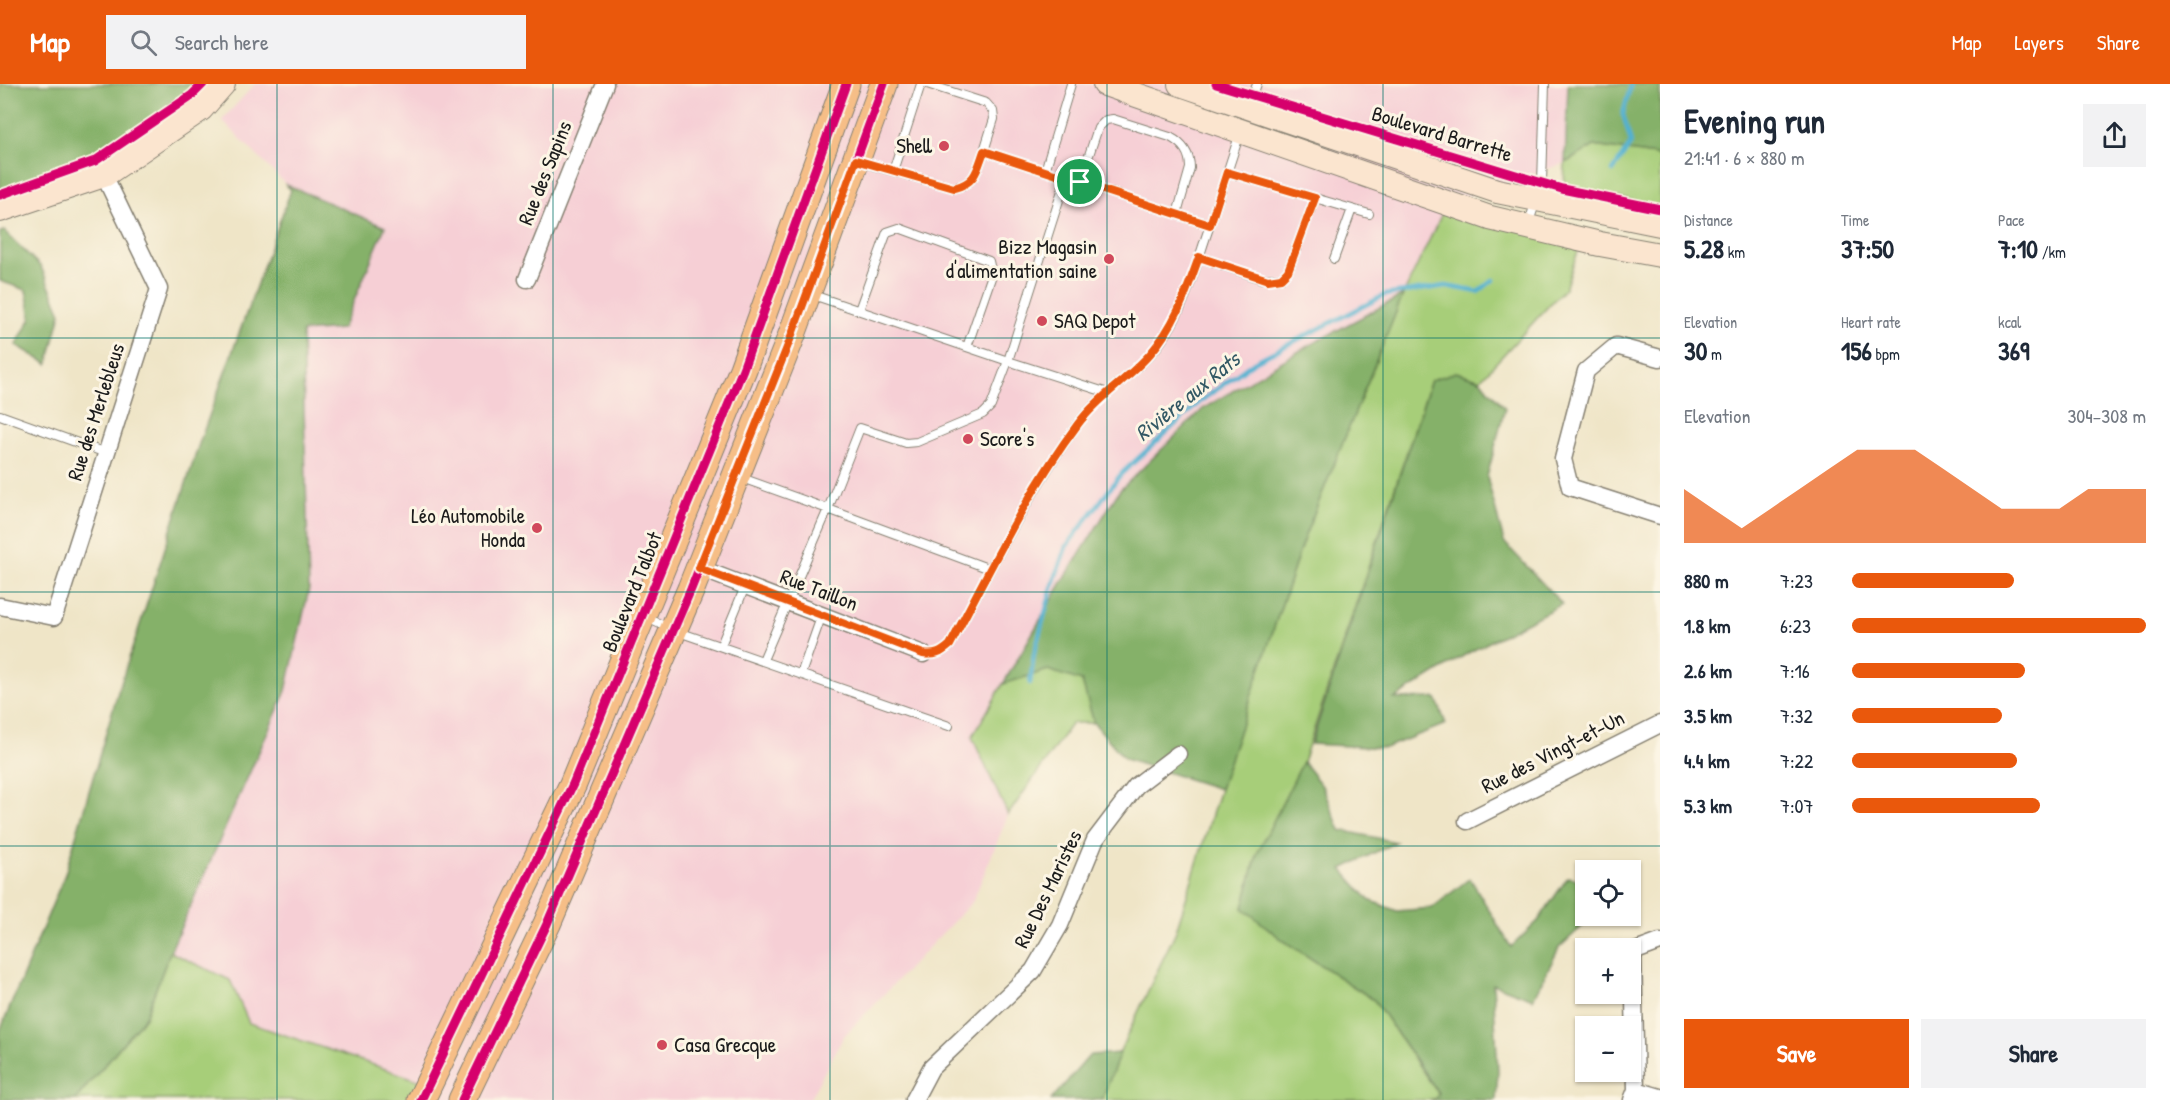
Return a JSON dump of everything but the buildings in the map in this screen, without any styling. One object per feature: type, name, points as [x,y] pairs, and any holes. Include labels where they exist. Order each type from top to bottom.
[{"type":"main road","points":[[0,210],[104,175],[201,109],[223,84]]},
{"type":"main road","name":"Boulevard Talbot","points":[[421,1100],[573,784],[743,369],[846,84]]},
{"type":"main road","points":[[462,1100],[547,924],[699,568],[807,293],[884,84]]},
{"type":"main road","name":"Boulevard Barrette","points":[[1105,84],[1244,119],[1497,191],[1660,224]]},
{"type":"main road","name":"Boulevard Barrette","points":[[1180,84],[1244,119],[1490,218],[1600,244],[1660,255]]},
{"type":"street","name":"Rue des Sapins","points":[[528,279],[605,84]]},
{"type":"street","name":"Rue des Merlebleus","points":[[0,606],[54,617],[159,289],[104,175]]},
{"type":"street","points":[[1660,358],[1616,346],[1586,371],[1563,459],[1570,487],[1660,516]]},
{"type":"street","name":"Rue Taillon","points":[[699,568],[786,606],[923,654]]},
{"type":"street","name":"Rue des Vingt-et-Un","points":[[1467,821],[1660,724]]},
{"type":"street","name":"Rue Des Maristes","points":[[914,1100],[931,1068],[1033,971],[1060,925],[1095,840],[1136,786],[1178,754]]},
{"type":"street","points":[[1660,942],[1633,952],[1634,1095],[1660,1097]]},
{"type":"lane","points":[[893,171],[921,84]]},
{"type":"lane","points":[[856,160],[954,188],[965,186],[973,179],[994,119],[993,111],[986,103],[927,84]]},
{"type":"lane","points":[[961,95],[965,84]]},
{"type":"lane","points":[[1045,171],[1071,84]]},
{"type":"lane","points":[[923,654],[942,653],[950,645],[1021,513],[1077,425],[1089,410],[1150,355],[1179,314],[1257,84]]},
{"type":"lane","points":[[1527,227],[1542,183],[1545,84]]},
{"type":"lane","points":[[1080,182],[1098,128],[1106,120],[1113,119],[1170,137],[1187,151],[1190,161],[1177,214]]},
{"type":"lane","points":[[984,151],[1210,225]]},
{"type":"lane","points":[[1227,172],[1369,214]]},
{"type":"lane","points":[[764,660],[860,428],[906,443],[917,442],[983,414],[991,406],[1008,361],[1066,178]]},
{"type":"lane","points":[[1199,257],[1262,279],[1281,278],[1288,271],[1315,198]]},
{"type":"lane","points":[[1334,259],[1353,209]]},
{"type":"lane","points":[[859,310],[887,232],[899,228],[989,261],[992,275],[967,347]]},
{"type":"lane","points":[[807,293],[1108,393]]},
{"type":"lane","points":[[0,415],[106,453]]},
{"type":"lane","points":[[736,476],[990,570]]},
{"type":"lane","points":[[721,645],[742,594]]},
{"type":"lane","points":[[642,616],[673,630],[949,726]]},
{"type":"lane","points":[[801,674],[819,623]]},
{"type":"shaded area","points":[[255,84],[1568,84],[1565,163],[1447,203],[1403,295],[1306,347],[972,737],[1008,815],[973,901],[844,1036],[809,1100],[422,1100],[430,1084],[249,1023],[230,980],[170,952],[286,691],[309,589],[302,332],[385,227],[285,184],[222,120]]},
{"type":"green space","points":[[0,84],[204,84],[176,109],[126,144],[58,178],[0,195]]},
{"type":"green space","points":[[1568,84],[1660,84],[1660,159],[1655,155],[1594,146],[1565,163]]},
{"type":"green space","points":[[1594,146],[1656,155],[1660,159],[1660,206],[1564,187],[1565,163]]},
{"type":"green space","points":[[285,184],[385,227],[342,329],[302,332],[309,589],[286,691],[170,952],[145,1017],[75,1100],[0,1100],[0,1031],[65,874],[117,695],[199,444],[291,190]]},
{"type":"green space","points":[[1447,203],[1582,240],[1565,288],[1480,380],[1456,372],[1431,380],[1303,762],[1257,854],[1243,908],[1284,941],[1374,1000],[1439,1095],[1433,1100],[1102,1100],[1119,1053],[1176,931],[1220,789],[1304,538],[1403,295]]},
{"type":"green space","points":[[4,231],[41,267],[61,313],[48,364],[16,345],[31,318],[26,290],[0,281],[0,232]]},
{"type":"green space","points":[[1403,295],[1304,538],[1220,789],[1125,759],[1094,723],[1082,681],[1048,670],[1003,684],[1061,584],[1119,491],[1204,408],[1306,347]]},
{"type":"green space","points":[[1456,372],[1480,380],[1505,408],[1487,477],[1504,542],[1562,604],[1468,653],[1394,699],[1436,698],[1446,724],[1385,748],[1311,744],[1431,380]]},
{"type":"green space","points":[[1048,670],[1082,681],[1094,723],[1072,723],[1008,815],[972,737],[1003,684]]},
{"type":"green space","points":[[1303,762],[1322,786],[1340,830],[1396,842],[1342,869],[1369,900],[1397,911],[1432,908],[1470,878],[1511,947],[1538,921],[1568,877],[1575,879],[1575,926],[1583,926],[1559,948],[1533,999],[1493,984],[1498,1072],[1496,1100],[1433,1100],[1439,1094],[1374,1000],[1284,941],[1243,908],[1257,854]]},
{"type":"green space","points":[[170,952],[230,980],[249,1023],[430,1084],[422,1100],[75,1100],[145,1017]]},
{"type":"green space","points":[[1120,1053],[1102,1100],[1051,1100],[1090,1055]]},
{"type":"waterway","name":"Rivière aux Rats","points":[[1613,171],[1631,143],[1623,114],[1631,84]]},
{"type":"waterway","name":"Rivière aux Rats","points":[[1030,683],[1034,654],[1053,584],[1066,547],[1121,474],[1202,400],[1254,362],[1385,295],[1446,286],[1478,292],[1493,280]]},
{"type":"cycle path","points":[[0,195],[95,161],[192,95],[203,84]]},
{"type":"cycle path","points":[[421,1100],[573,784],[743,369],[846,84]]},
{"type":"cycle path","points":[[462,1100],[547,924],[691,589],[790,340],[884,84]]},
{"type":"cycle path","points":[[1216,84],[1562,189],[1660,209]]},
{"type":"place","name":"Shell","points":[[944,146]]},
{"type":"place","name":"Bizz Magasin d'alimentation saine","points":[[1109,259]]},
{"type":"place","name":"SAQ Depot","points":[[1042,321]]},
{"type":"place","name":"Score's","points":[[968,439]]},
{"type":"place","name":"Léo Automobile Honda","points":[[537,528]]},
{"type":"place","name":"Casa Grecque","points":[[662,1045]]},
{"type":"route","points":[[984,151],[1080,182],[1210,225],[1227,172],[1315,198],[1288,271],[1281,278],[1262,279],[1199,257],[1179,314],[1167,333],[1150,355],[1089,410],[1077,425],[1021,513],[950,645],[942,653],[923,654],[699,568],[790,340],[856,160],[954,188],[965,186],[973,179],[984,151]]}]
